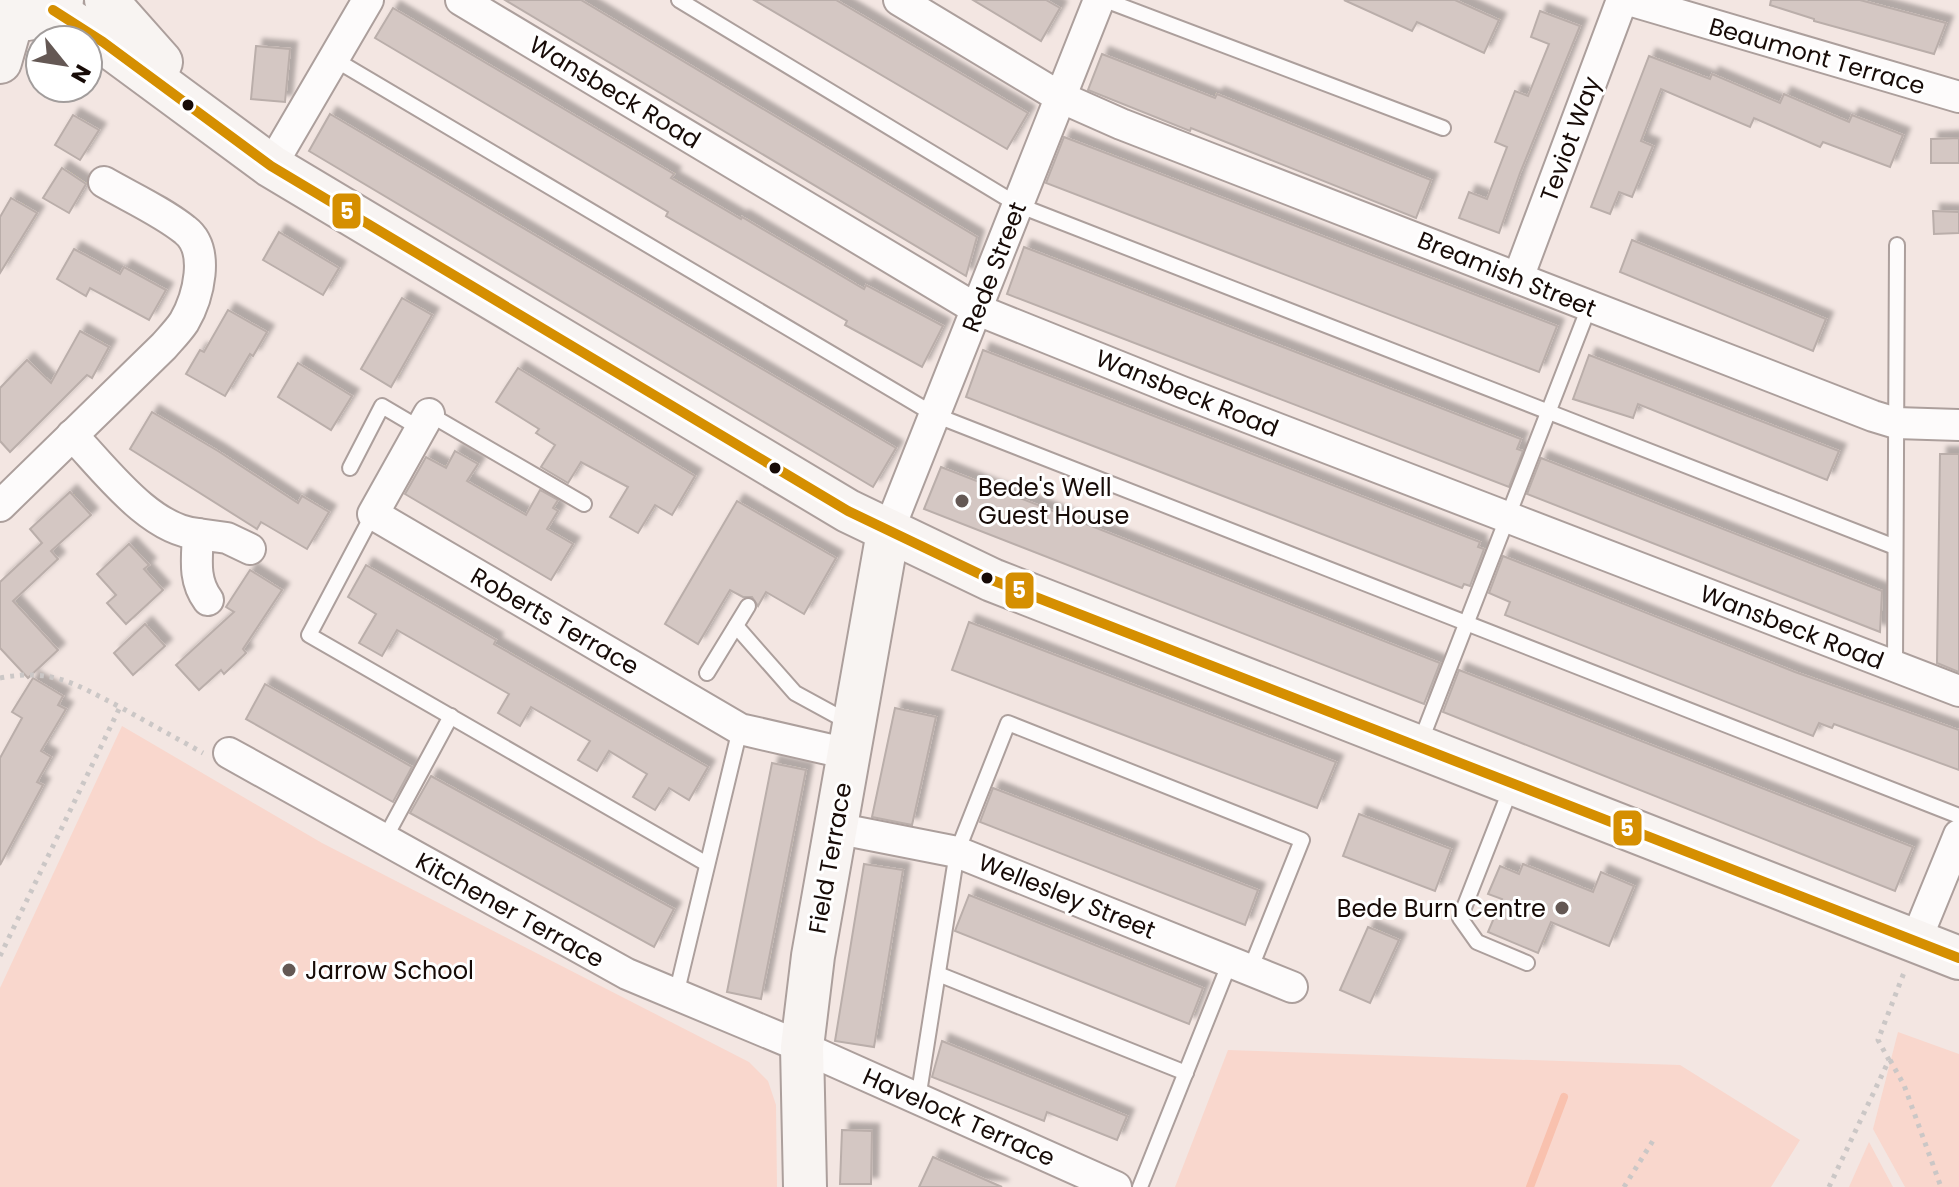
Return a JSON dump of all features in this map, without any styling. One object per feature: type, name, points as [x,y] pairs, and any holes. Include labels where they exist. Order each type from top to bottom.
[{"type":"main road","points":[[106,0],[218,126]]},
{"type":"main road","points":[[0,62],[6,18],[36,19],[57,5],[271,166],[888,532],[992,580],[1959,958]]},
{"type":"main road","name":"Field Terrace","points":[[805,1187],[802,1047],[813,956],[888,532]]},
{"type":"street","points":[[271,166],[368,0]]},
{"type":"street","name":"Wansbeck Road","points":[[461,0],[978,310],[1182,392],[1959,691]]},
{"type":"street","name":"Breamish Street","points":[[899,0],[1060,97],[1121,124],[1896,423],[1959,425]]},
{"type":"street","name":"Rede Street","points":[[888,532],[1060,97],[1102,0]]},
{"type":"street","name":"Teviot Way","points":[[1518,278],[1622,0]]},
{"type":"street","name":"Beaumont Terrace","points":[[1629,0],[1959,97]]},
{"type":"street","points":[[0,506],[164,346],[183,323],[193,300],[199,277],[198,245],[186,230],[104,182]]},
{"type":"street","points":[[373,514],[425,421]]},
{"type":"street","points":[[72,435],[148,513],[170,528],[227,538],[250,549]]},
{"type":"street","name":"Roberts Terrace","points":[[373,514],[740,729],[852,739]]},
{"type":"street","points":[[198,534],[197,578],[208,600]]},
{"type":"street","name":"Kitchener Terrace","points":[[218,754],[384,840],[627,974],[802,1047]]},
{"type":"street","name":"Wellesley Street","points":[[835,828],[957,852],[1292,987]]},
{"type":"street","points":[[1916,940],[1959,835]]},
{"type":"street","name":"Havelock Terrace","points":[[802,1047],[1116,1187]]},
{"type":"lane","points":[[679,0],[1018,205],[1895,547]]},
{"type":"lane","points":[[1102,0],[1443,128]]},
{"type":"lane","points":[[334,59],[935,415],[1959,816]]},
{"type":"lane","points":[[1895,666],[1897,245]]},
{"type":"lane","points":[[1418,747],[1589,307]]},
{"type":"lane","points":[[350,468],[382,406],[425,421],[584,504]]},
{"type":"lane","points":[[373,514],[309,635],[707,864]]},
{"type":"lane","points":[[707,673],[748,606]]},
{"type":"lane","points":[[736,626],[795,693],[852,739]]},
{"type":"lane","points":[[384,840],[451,716]]},
{"type":"lane","points":[[918,1099],[957,852],[1008,723],[1302,840],[1186,1073],[1140,1187]]},
{"type":"lane","points":[[676,995],[740,729]]},
{"type":"lane","points":[[1513,784],[1460,918],[1477,942],[1527,963]]},
{"type":"lane","points":[[938,974],[1186,1073]]},
{"type":"path","points":[[0,678],[28,673],[58,677],[218,754]]},
{"type":"path","points":[[0,956],[120,707]]},
{"type":"path","points":[[1916,940],[1878,1040],[1904,1085],[1941,1187]]},
{"type":"path","points":[[1829,1187],[1889,1060]]},
{"type":"path","points":[[1624,1187],[1654,1139]]},
{"type":"shaded area","name":"Jarrow School","points":[[122,726],[322,843],[749,1062],[768,1081],[776,1105],[777,1187],[0,1187],[0,988]]},
{"type":"shaded area","points":[[1898,1032],[1959,1054],[1959,1187],[1905,1187],[1873,1129]]},
{"type":"shaded area","points":[[1228,1050],[1680,1065],[1800,1140],[1771,1187],[1175,1187]]},
{"type":"shaded area","points":[[1869,1142],[1893,1187],[1849,1187]]},
{"type":"building","points":[[505,0],[581,0],[977,237],[966,276]]},
{"type":"building","points":[[754,0],[836,0],[1028,113],[1007,149]]},
{"type":"building","points":[[973,0],[1046,0],[1060,8],[1041,41]]},
{"type":"building","points":[[1344,0],[1455,0],[1499,20],[1484,53],[1417,22],[1412,31]]},
{"type":"building","points":[[1771,0],[1860,0],[1946,23],[1934,54],[1814,21],[1770,5]]},
{"type":"building","points":[[393,8],[674,174],[671,178],[741,219],[864,289],[866,285],[943,326],[922,367],[845,325],[847,321],[666,216],[668,212],[375,38]]},
{"type":"building","points":[[1540,11],[1580,26],[1499,233],[1459,218],[1469,192],[1487,199],[1507,147],[1495,142],[1515,91],[1528,96],[1549,44],[1531,37]]},
{"type":"building","points":[[256,46],[290,49],[285,102],[251,99]]},
{"type":"building","points":[[1102,54],[1215,98],[1217,94],[1431,180],[1416,218],[1088,90]]},
{"type":"building","points":[[1649,56],[1710,79],[1712,74],[1780,103],[1784,94],[1849,122],[1852,115],[1903,135],[1890,167],[1823,142],[1820,147],[1754,118],[1750,127],[1661,89],[1641,141],[1653,146],[1632,197],[1619,192],[1610,214],[1591,207]]},
{"type":"building","points":[[330,114],[896,448],[873,487],[309,151]]},
{"type":"building","points":[[73,115],[99,130],[80,160],[55,145]]},
{"type":"building","points":[[1064,137],[1557,326],[1539,372],[1046,183]]},
{"type":"building","points":[[1959,138],[1959,163],[1931,163],[1931,139]]},
{"type":"building","points":[[62,168],[86,184],[69,213],[43,198]]},
{"type":"building","points":[[11,198],[37,213],[0,273],[0,217]]},
{"type":"building","points":[[1933,211],[1959,212],[1959,233],[1934,234]]},
{"type":"building","points":[[279,232],[339,268],[323,295],[263,260]]},
{"type":"building","points":[[1632,240],[1826,319],[1813,351],[1620,272]]},
{"type":"building","points":[[1024,247],[1521,439],[1517,449],[1523,451],[1509,487],[1007,294]]},
{"type":"building","points":[[74,249],[120,274],[124,267],[166,290],[149,320],[90,288],[86,296],[57,279]]},
{"type":"building","points":[[402,298],[432,315],[391,387],[361,369]]},
{"type":"building","points":[[228,310],[267,332],[225,396],[186,374],[200,350],[204,352]]},
{"type":"building","points":[[80,331],[109,347],[92,378],[87,375],[10,452],[0,441],[0,388],[27,360],[51,383]]},
{"type":"building","points":[[983,350],[1480,542],[1478,547],[1484,549],[1470,586],[1464,584],[1462,588],[966,397]]},
{"type":"building","points":[[1589,355],[1839,451],[1827,480],[1638,404],[1633,418],[1573,399]]},
{"type":"building","points":[[298,363],[352,396],[331,430],[278,397]]},
{"type":"building","points":[[518,368],[695,476],[672,515],[655,505],[638,533],[610,517],[628,487],[581,462],[568,483],[541,467],[555,445],[536,433],[539,429],[496,402]]},
{"type":"building","points":[[152,412],[298,503],[302,496],[329,512],[307,549],[261,522],[257,529],[130,449]]},
{"type":"building","points":[[455,451],[478,464],[467,481],[526,515],[540,490],[558,500],[553,508],[558,511],[547,529],[573,544],[551,580],[405,494],[426,457],[446,468]]},
{"type":"building","points":[[1940,454],[1959,454],[1959,672],[1937,663]]},
{"type":"building","points":[[1541,458],[1882,591],[1880,632],[1527,494]]},
{"type":"building","points":[[941,467],[1440,663],[1424,704],[924,509]]},
{"type":"building","points":[[70,492],[91,515],[51,551],[58,559],[13,601],[58,650],[28,678],[0,648],[0,582],[42,543],[30,529]]},
{"type":"building","points":[[737,501],[836,558],[804,614],[766,592],[758,606],[752,597],[743,597],[730,590],[698,644],[665,624]]},
{"type":"building","points":[[129,544],[149,565],[144,569],[163,590],[126,624],[107,603],[116,595],[97,574]]},
{"type":"building","points":[[1503,556],[1795,672],[1959,730],[1959,770],[1834,724],[1832,728],[1819,723],[1813,736],[1505,615],[1510,602],[1489,593]]},
{"type":"building","points":[[366,565],[496,640],[494,644],[708,767],[689,800],[669,788],[655,810],[633,797],[647,774],[609,751],[597,771],[578,760],[590,741],[531,707],[520,726],[498,713],[509,694],[397,630],[382,656],[359,643],[376,614],[348,597]]},
{"type":"building","points":[[250,570],[282,590],[243,649],[246,653],[224,674],[221,670],[199,690],[176,665],[234,612],[226,607]]},
{"type":"building","points":[[969,622],[1336,762],[1317,808],[952,670]]},
{"type":"building","points":[[145,624],[165,646],[133,675],[114,653]]},
{"type":"building","points":[[1459,670],[1913,847],[1895,891],[1443,712]]},
{"type":"building","points":[[33,678],[63,696],[58,705],[66,709],[41,751],[51,757],[37,782],[43,785],[0,865],[0,758],[22,718],[12,712]]},
{"type":"building","points":[[265,684],[412,767],[393,802],[246,719]]},
{"type":"building","points":[[895,708],[936,717],[912,825],[872,817]]},
{"type":"building","points":[[772,763],[806,770],[761,999],[727,992]]},
{"type":"building","points":[[431,776],[674,909],[654,947],[410,813]]},
{"type":"building","points":[[993,788],[1258,890],[1245,925],[980,822]]},
{"type":"building","points":[[1359,814],[1451,849],[1435,891],[1343,856]]},
{"type":"building","points":[[864,864],[903,870],[874,1047],[835,1041]]},
{"type":"building","name":"Bede Burn Centre","points":[[1523,864],[1593,892],[1601,872],[1634,886],[1609,946],[1551,922],[1538,953],[1488,932],[1502,899],[1488,894],[1500,866],[1519,874]]},
{"type":"building","points":[[969,895],[1203,988],[1189,1024],[955,931]]},
{"type":"building","points":[[1368,927],[1399,940],[1370,1003],[1340,990]]},
{"type":"building","points":[[942,1041],[1127,1116],[1117,1140],[1047,1112],[1044,1121],[932,1077]]},
{"type":"building","points":[[842,1130],[872,1131],[871,1184],[840,1184]]},
{"type":"building","points":[[933,1157],[1002,1187],[919,1187]]},
{"type":"waterway","points":[[1530,1187],[1564,1097]]},
{"type":"transit line","name":"5","points":[[53,10],[103,42],[271,166],[848,511],[992,580],[1959,958]]},
{"type":"place","name":"Bede's Well Guest House","points":[[962,501]]},
{"type":"place","name":"Bede Burn Centre","points":[[1562,908]]},
{"type":"place","name":"Jarrow School","points":[[289,970]]}]
